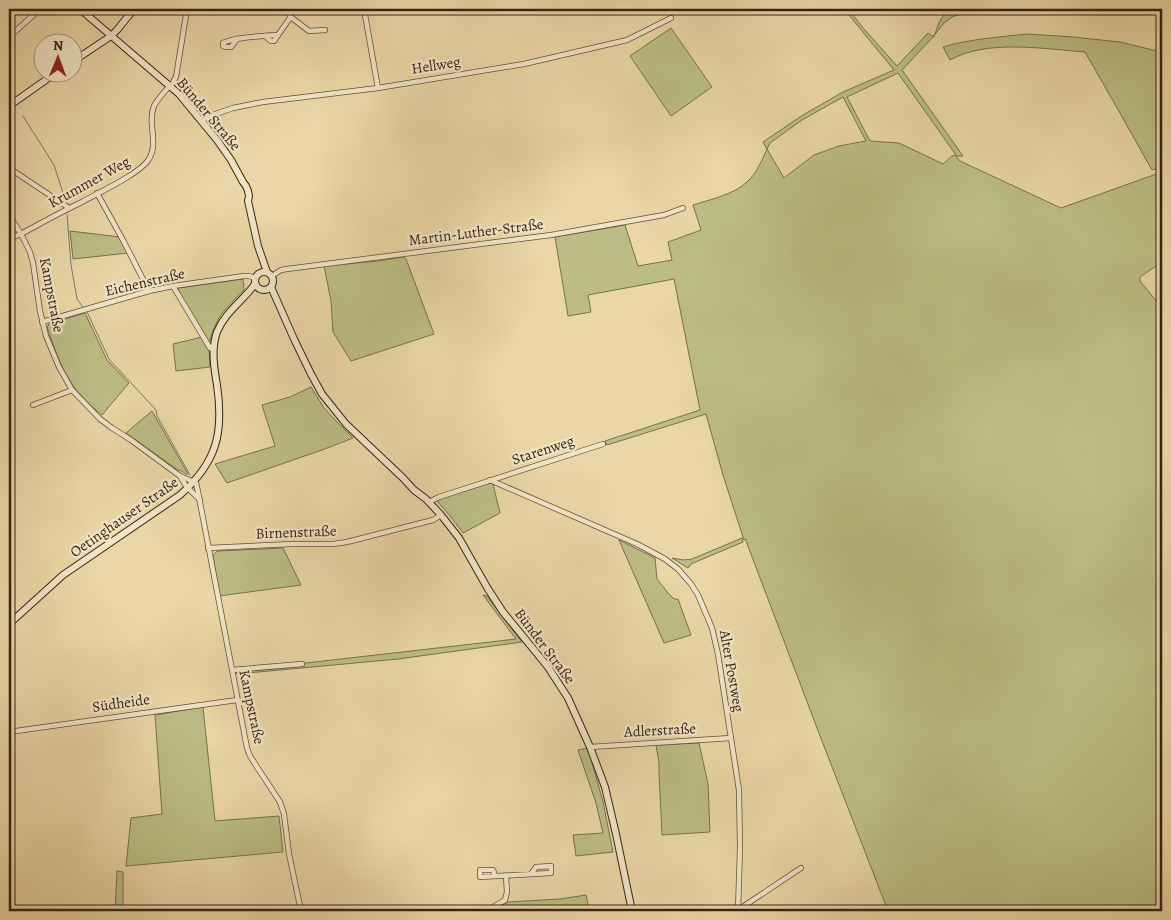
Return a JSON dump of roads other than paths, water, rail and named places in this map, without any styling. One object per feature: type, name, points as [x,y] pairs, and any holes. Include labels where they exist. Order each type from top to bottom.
[{"type":"main road","name":"Bünder Straße","points":[[80,9],[171,86],[202,121],[231,160],[248,191],[248,201],[266,273]]},
{"type":"main road","points":[[82,55],[111,36],[134,9]]},
{"type":"main road","points":[[9,106],[43,82]]},
{"type":"main road","points":[[256,284],[269,289],[273,284],[266,273]]},
{"type":"main road","name":"Oetinghauser Straße","points":[[9,624],[63,575],[177,497],[194,482],[210,458],[215,446],[220,421],[214,350],[217,333],[227,315],[256,284],[256,276],[266,273]]},
{"type":"main road","name":"Bünder Straße","points":[[269,289],[322,394],[346,424],[403,478],[420,490],[427,501],[441,515],[459,538],[503,612],[559,682],[590,747],[605,787],[632,911]]},
{"type":"street","points":[[9,37],[40,9]]},
{"type":"street","points":[[171,86],[176,77],[187,9]]},
{"type":"street","points":[[237,39],[278,35],[290,18],[289,9]]},
{"type":"street","points":[[364,9],[378,88]]},
{"type":"street","points":[[290,18],[310,31],[324,30]]},
{"type":"street","name":"Hellweg","points":[[202,121],[233,108],[263,102],[378,88],[524,64],[627,40],[671,18]]},
{"type":"street","name":"Krummer Weg","points":[[9,239],[136,172],[145,165],[152,154],[152,112],[158,100],[171,86]]},
{"type":"street","points":[[9,168],[69,208]]},
{"type":"street","points":[[97,193],[149,291]]},
{"type":"street","name":"Martin-Luther-Straße","points":[[266,273],[291,268],[552,235],[664,214],[684,208]]},
{"type":"street","name":"Kampstraße","points":[[9,215],[21,234],[34,263],[40,311],[46,336],[72,390],[100,419],[180,476],[196,483],[247,748],[250,756],[280,802],[284,814],[301,911]]},
{"type":"street","name":"Eichenstraße","points":[[42,322],[149,291],[174,286],[244,276],[250,276],[256,284]]},
{"type":"street","points":[[174,286],[210,348],[214,350]]},
{"type":"street","points":[[33,405],[72,390]]},
{"type":"street","name":"Starenweg","points":[[490,480],[604,444]]},
{"type":"street","name":"Kampstraße","points":[[180,476],[188,488],[200,500]]},
{"type":"street","points":[[427,501],[490,480]]},
{"type":"street","name":"Alter Postweg","points":[[490,480],[637,544],[665,559],[691,584],[698,595],[712,628],[718,654],[739,799],[738,910]]},
{"type":"street","name":"Birnenstraße","points":[[208,548],[333,544],[433,520],[441,515]]},
{"type":"street","points":[[232,670],[302,664]]},
{"type":"street","name":"Südheide","points":[[9,732],[237,700]]},
{"type":"street","name":"Adlerstraße","points":[[590,747],[731,738]]},
{"type":"street","points":[[738,910],[801,868]]},
{"type":"street","points":[[495,876],[531,874]]},
{"type":"street","points":[[486,911],[505,900],[507,892],[506,876]]},
{"type":"waterway","points":[[9,92],[10,96]]},
{"type":"waterway","points":[[23,116],[54,165],[66,202]]},
{"type":"waterway","points":[[67,214],[71,265],[77,299],[83,307]]},
{"type":"waterway","points":[[87,312],[109,359],[156,410],[157,416],[190,475]]}]
